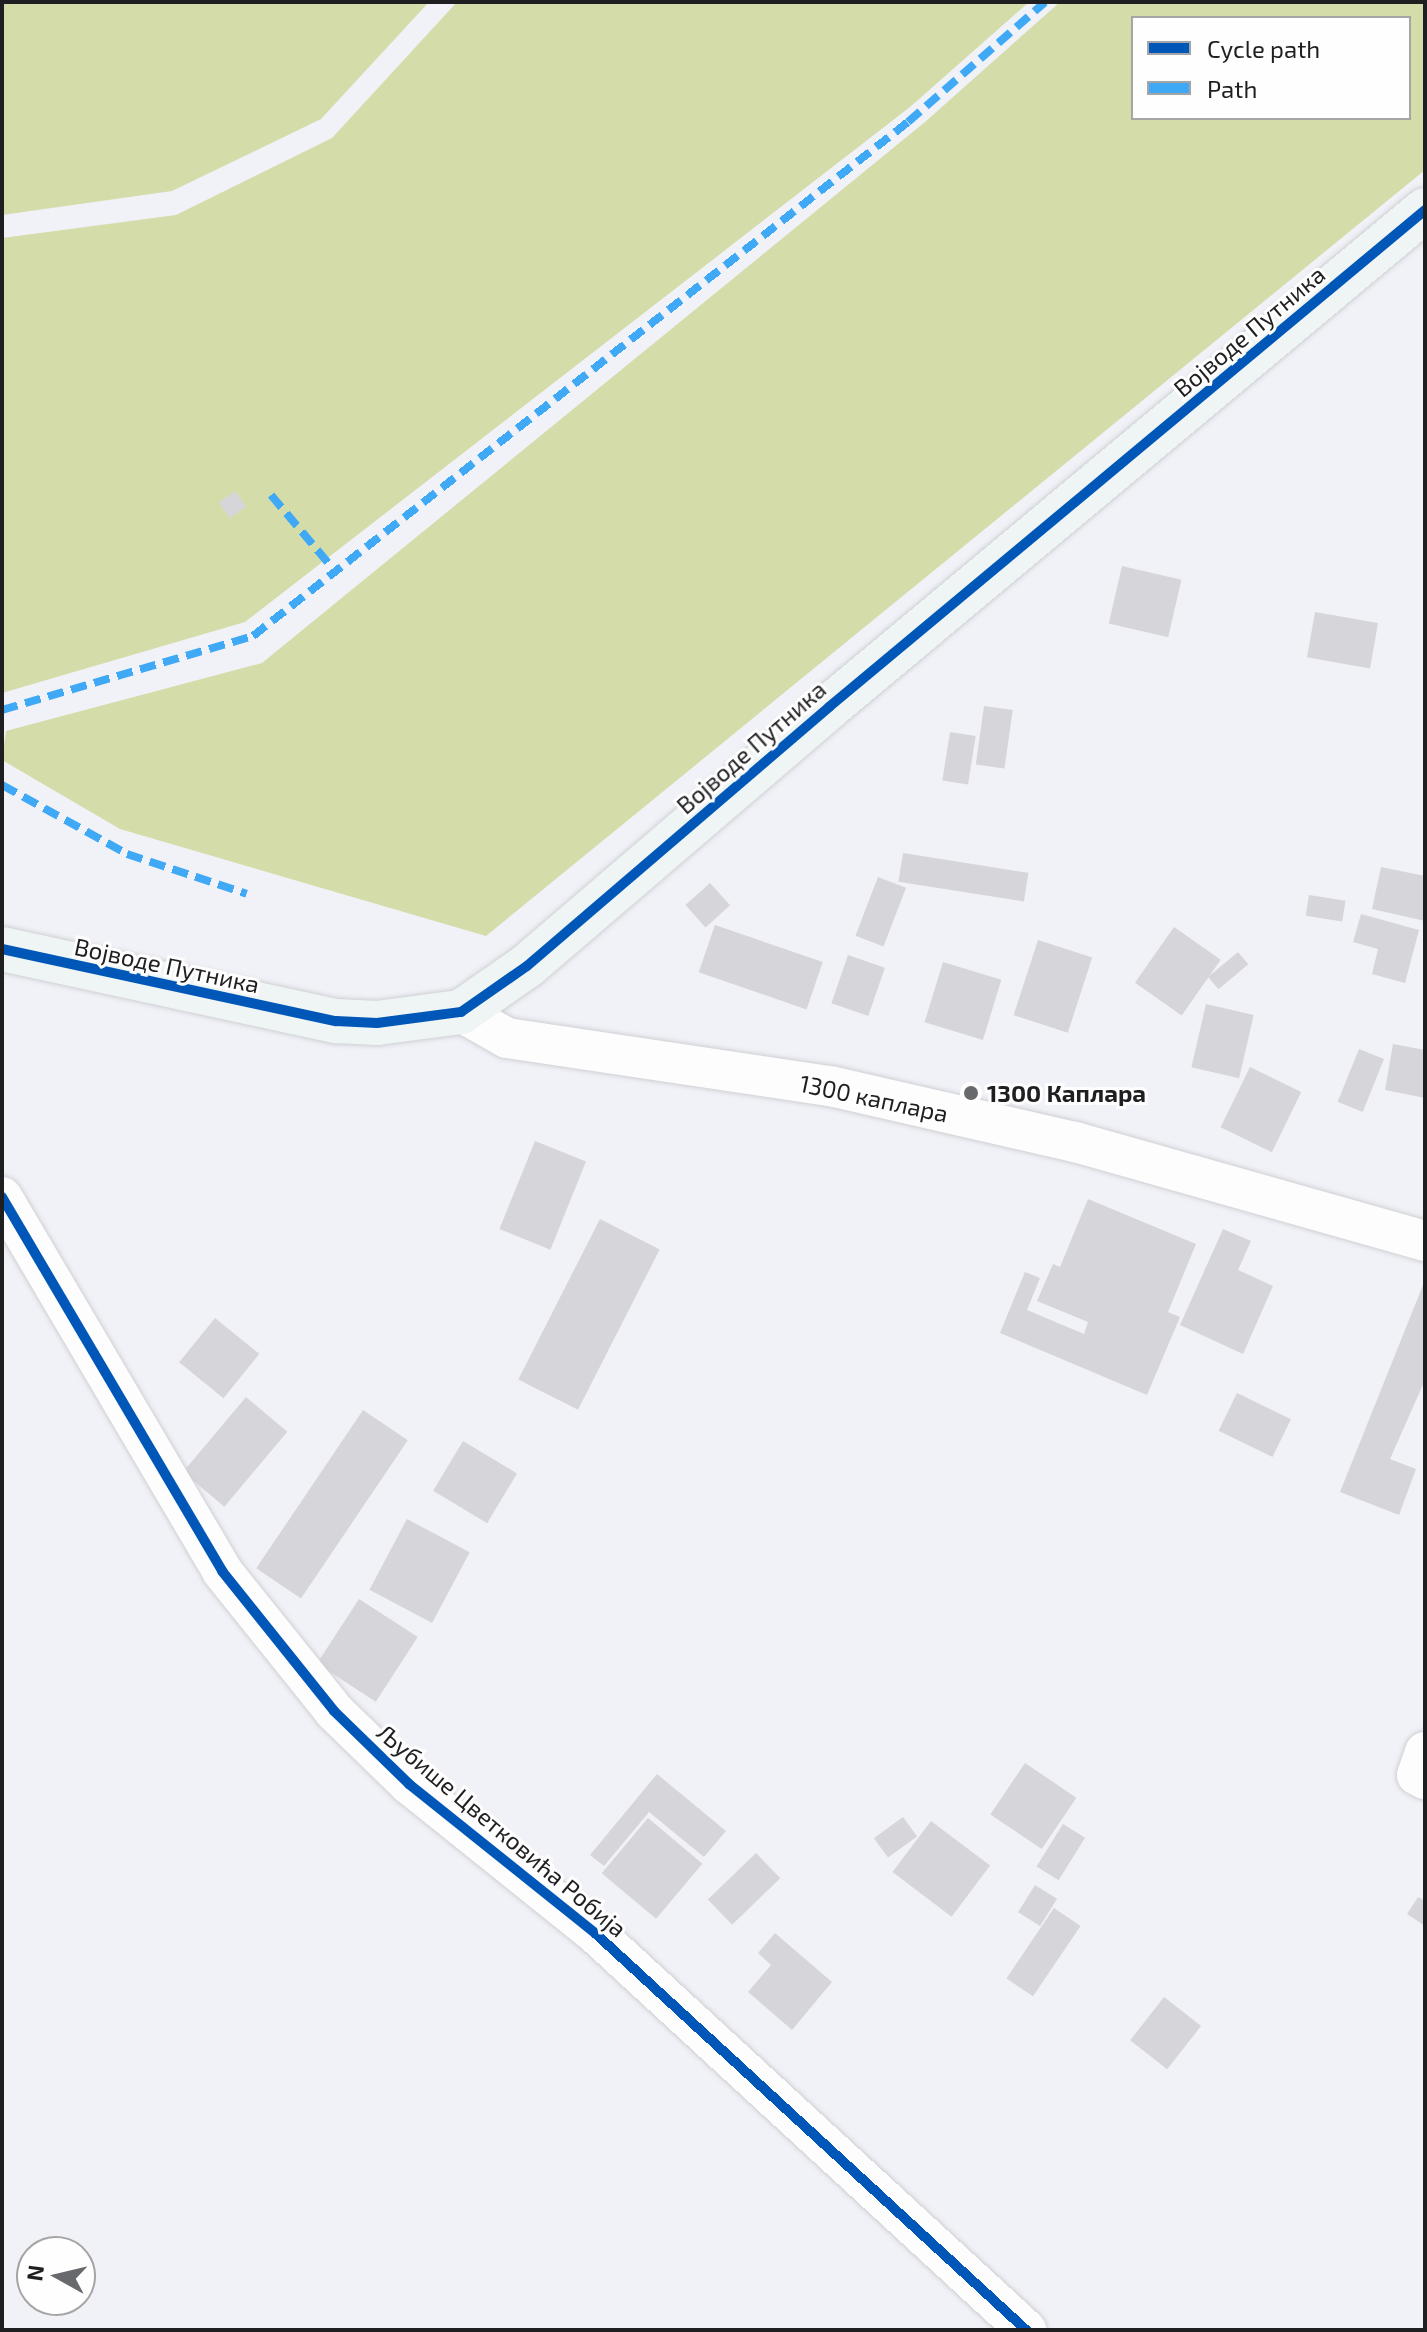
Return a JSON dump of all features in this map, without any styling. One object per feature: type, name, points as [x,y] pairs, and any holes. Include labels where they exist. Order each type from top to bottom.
[{"type":"street","name":"Војводе Путника","points":[[2,949],[336,1021],[377,1023],[461,1012],[527,966],[829,707],[1425,210]]},
{"type":"street","name":"1300 каплара","points":[[461,1012],[507,1038],[830,1086],[1075,1142],[1425,1241]]},
{"type":"street","name":"Љубише Цветковића Робија","points":[[2,1197],[222,1571],[334,1711],[409,1784],[596,1934],[1026,2330]]},
{"type":"street","points":[[1425,1752],[1417,1775],[1425,1779]]},
{"type":"green space","points":[[2,2],[429,2],[321,119],[172,191],[2,215]]},
{"type":"green space","points":[[457,2],[1029,2],[910,107],[245,622],[2,693],[2,238],[176,215],[332,138]]},
{"type":"green space","points":[[1060,2],[1425,2],[1425,170],[486,936],[120,829],[2,760],[6,731],[262,663],[925,122]]},
{"type":"building","points":[[235,491],[246,506],[230,518],[219,503]]},
{"type":"building","points":[[1122,566],[1181,580],[1168,637],[1109,623]]},
{"type":"building","points":[[1315,612],[1378,623],[1370,668],[1307,657]]},
{"type":"building","points":[[984,706],[1013,710],[1005,768],[976,764]]},
{"type":"building","points":[[950,732],[976,736],[968,784],[942,780]]},
{"type":"building","points":[[903,853],[1028,873],[1024,902],[898,882]]},
{"type":"building","points":[[1381,867],[1425,876],[1425,921],[1372,909]]},
{"type":"building","points":[[878,877],[906,888],[883,947],[855,936]]},
{"type":"building","points":[[710,883],[730,905],[706,927],[685,905]]},
{"type":"building","points":[[1309,895],[1346,901],[1342,922],[1306,916]]},
{"type":"building","points":[[1361,914],[1419,930],[1405,983],[1372,974],[1378,949],[1353,942]]},
{"type":"building","points":[[715,925],[823,962],[807,1009],[699,972]]},
{"type":"building","points":[[1174,927],[1221,960],[1182,1015],[1135,983]]},
{"type":"building","points":[[1038,940],[1092,958],[1068,1033],[1014,1015]]},
{"type":"building","points":[[1238,952],[1248,964],[1218,989],[1208,977]]},
{"type":"building","points":[[848,955],[885,968],[868,1016],[831,1003]]},
{"type":"building","points":[[943,962],[1001,980],[983,1040],[925,1022]]},
{"type":"building","points":[[1206,1004],[1254,1015],[1239,1078],[1191,1067]]},
{"type":"building","points":[[1393,1044],[1425,1050],[1425,1098],[1385,1090]]},
{"type":"building","points":[[1359,1049],[1384,1059],[1363,1112],[1338,1102]]},
{"type":"building","points":[[1250,1067],[1301,1092],[1272,1152],[1221,1127]]},
{"type":"building","points":[[535,1141],[586,1162],[550,1250],[499,1229]]},
{"type":"building","points":[[1088,1199],[1196,1244],[1168,1312],[1180,1317],[1147,1395],[1000,1333],[1025,1272],[1040,1278],[1027,1310],[1084,1334],[1088,1322],[1037,1301],[1053,1264],[1060,1267]]},
{"type":"building","points":[[600,1219],[660,1249],[578,1410],[518,1379]]},
{"type":"building","points":[[1223,1229],[1251,1241],[1238,1270],[1273,1286],[1243,1354],[1180,1325]]},
{"type":"building","points":[[1425,1280],[1425,1380],[1390,1459],[1416,1469],[1399,1515],[1340,1492]]},
{"type":"building","points":[[215,1318],[259,1354],[223,1398],[179,1362]]},
{"type":"building","points":[[1237,1393],[1291,1419],[1273,1457],[1219,1431]]},
{"type":"building","points":[[246,1397],[287,1432],[224,1507],[183,1472]]},
{"type":"building","points":[[363,1410],[408,1440],[301,1599],[256,1568]]},
{"type":"building","points":[[463,1441],[517,1473],[487,1523],[433,1491]]},
{"type":"building","points":[[407,1519],[470,1552],[432,1623],[369,1590]]},
{"type":"building","points":[[359,1599],[418,1637],[376,1702],[317,1664]]},
{"type":"building","points":[[1025,1763],[1076,1798],[1042,1849],[990,1814]]},
{"type":"building","points":[[657,1774],[726,1831],[704,1857],[649,1812],[604,1866],[590,1855]]},
{"type":"building","points":[[903,1817],[917,1836],[888,1858],[874,1838]]},
{"type":"building","points":[[648,1818],[702,1864],[656,1919],[602,1873]]},
{"type":"building","points":[[931,1821],[990,1866],[952,1917],[892,1872]]},
{"type":"building","points":[[1063,1824],[1085,1838],[1059,1880],[1037,1866]]},
{"type":"building","points":[[756,1853],[780,1878],[732,1925],[708,1900]]},
{"type":"building","points":[[1035,1885],[1057,1899],[1040,1926],[1018,1912]]},
{"type":"building","points":[[1418,1897],[1425,1901],[1425,1926],[1407,1914]]},
{"type":"building","points":[[1054,1908],[1081,1926],[1033,1996],[1006,1978]]},
{"type":"building","points":[[775,1933],[832,1982],[792,2030],[748,1992],[771,1965],[758,1953]]},
{"type":"building","points":[[1164,1997],[1201,2026],[1167,2069],[1130,2040]]},
{"type":"marked path","points":[[2,710],[253,636],[908,122],[1045,2]]},
{"type":"marked path","points":[[271,495],[335,571]]},
{"type":"marked path","points":[[2,785],[127,854],[247,894]]},
{"type":"cycle path","points":[[2,949],[336,1021],[377,1023],[461,1012],[527,966],[829,707],[1425,210]]},
{"type":"cycle path","points":[[2,1197],[222,1571],[334,1711],[409,1784],[596,1934],[1026,2330]]},
{"type":"place","name":"1300 Каплара","points":[[971,1093]]}]
